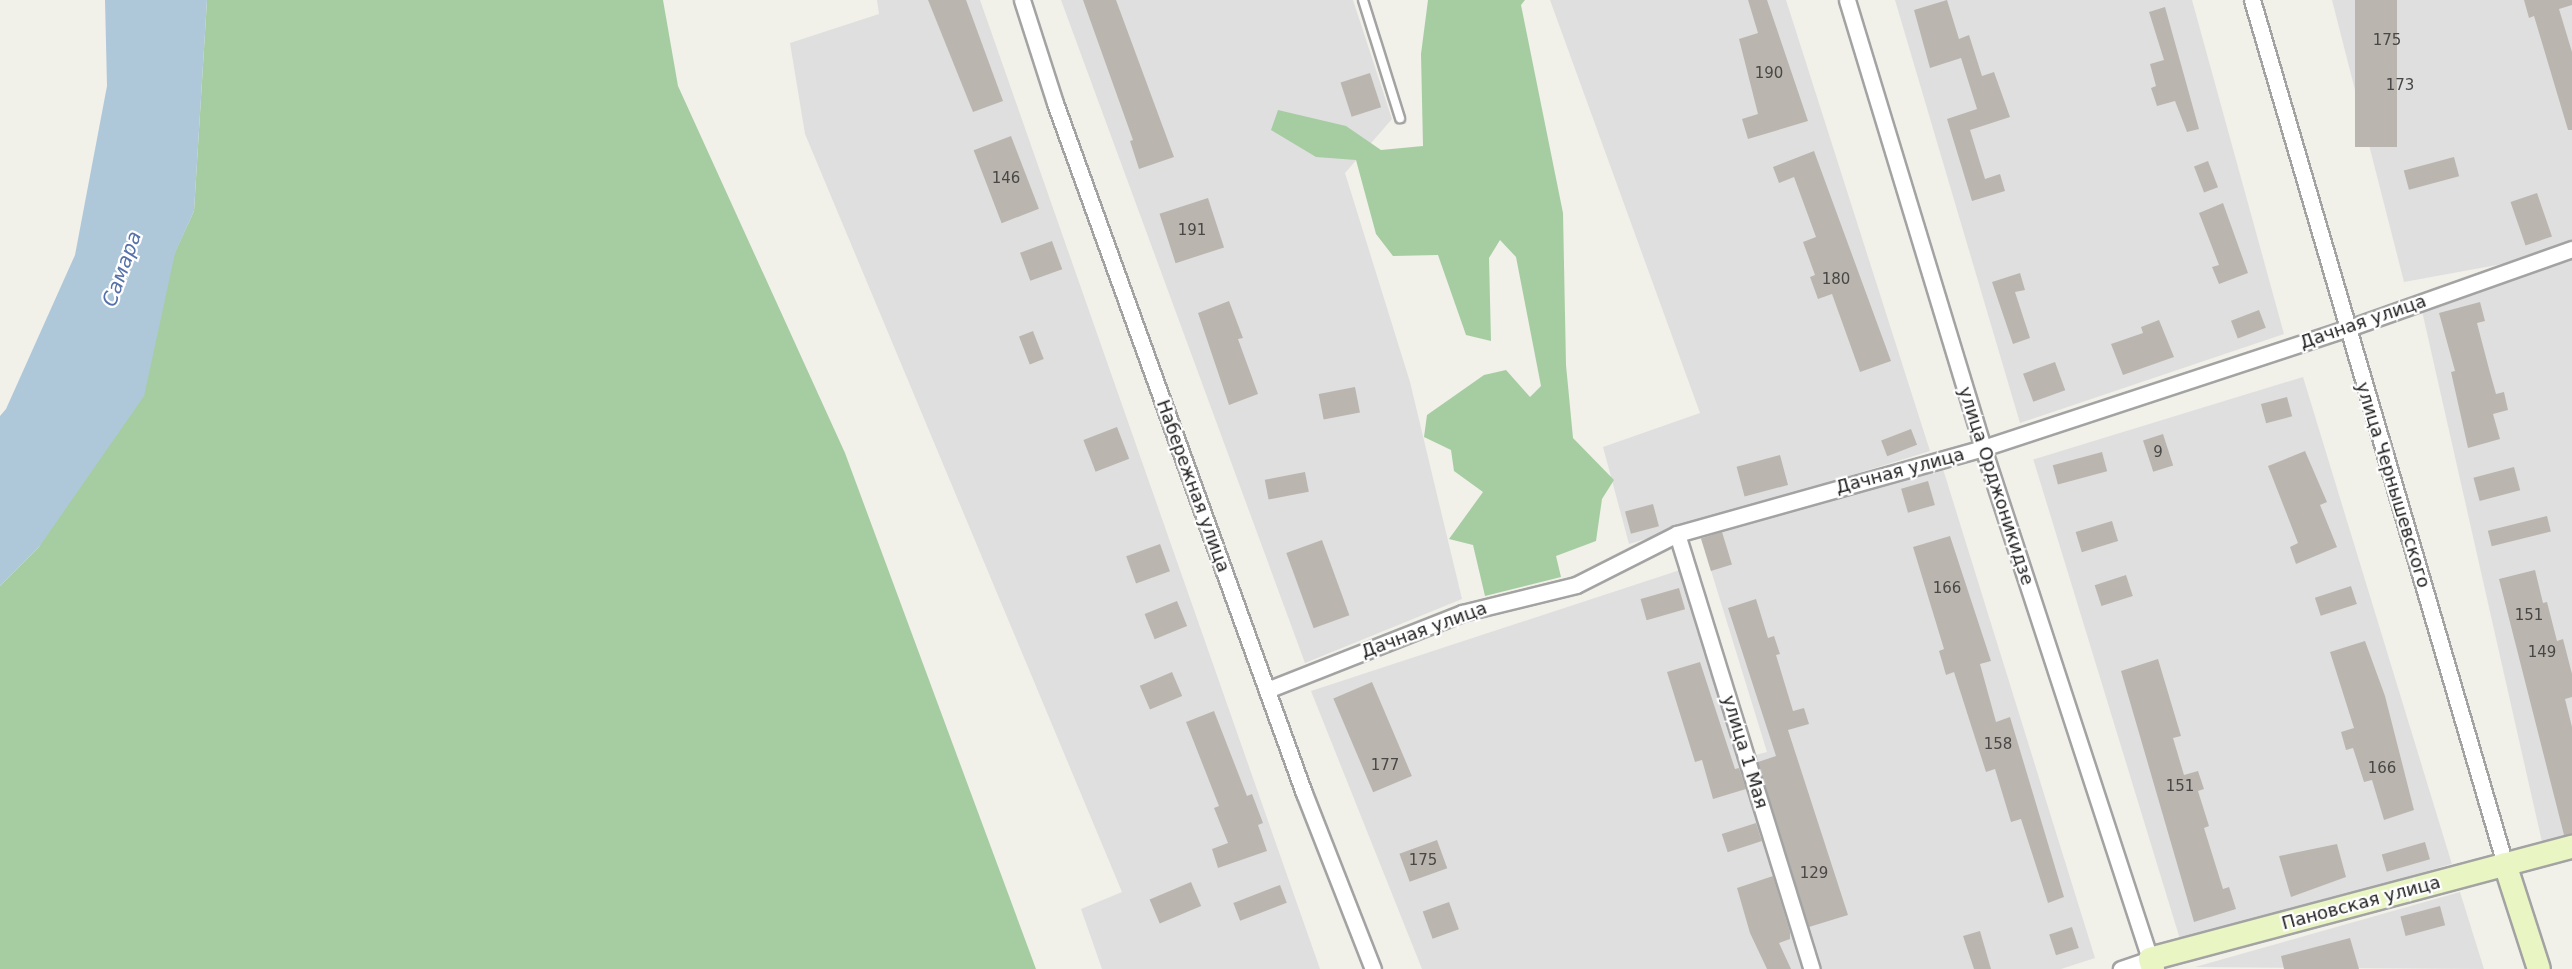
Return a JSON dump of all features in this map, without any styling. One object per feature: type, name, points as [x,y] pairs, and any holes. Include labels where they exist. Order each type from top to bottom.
[{"type":"main road","name":"Пановская улица","points":[[2151,964],[2572,847]]},
{"type":"main road","name":"улица Чернышевского","points":[[2505,864],[2539,969]]},
{"type":"street","name":"Набережная улица","points":[[1022,0],[1055,103],[1267,690],[1374,969]]},
{"type":"street","name":"улица Орджоникидзе","points":[[1847,0],[1983,448],[2151,964]]},
{"type":"street","name":"улица Чернышевского","points":[[2252,0],[2346,329],[2505,864]]},
{"type":"street","name":"Дачная улица","points":[[1267,690],[1462,613],[1576,585],[1677,534],[1983,448],[2346,329],[2572,249]]},
{"type":"street","name":"улица 1 Мая","points":[[1677,534],[1812,969]]},
{"type":"street","points":[[2121,969],[2151,964]]},
{"type":"lane","points":[[1363,0],[1400,118]]},
{"type":"shaded area","points":[[877,0],[980,0],[1320,969],[1102,969],[1081,909],[1122,892],[805,134],[790,43],[879,14]]},
{"type":"shaded area","points":[[1061,0],[1353,0],[1392,119],[1345,173],[1410,382],[1462,599],[1305,663]]},
{"type":"shaded area","points":[[1550,0],[1786,0],[1930,451],[1629,544],[1603,447],[1700,413]]},
{"type":"shaded area","points":[[1895,0],[2192,0],[2284,334],[2020,423]]},
{"type":"shaded area","points":[[2332,0],[2572,0],[2572,243],[2513,262],[2404,282]]},
{"type":"shaded area","points":[[2572,259],[2572,834],[2542,842],[2422,311]]},
{"type":"shaded area","points":[[2303,377],[2452,864],[2182,946],[2033,459]]},
{"type":"shaded area","points":[[1943,469],[2095,958],[2061,969],[1818,969],[1752,756],[1767,752],[1701,538]]},
{"type":"shaded area","points":[[1680,570],[1803,969],[1422,969],[1311,691]]},
{"type":"shaded area","points":[[2460,892],[2484,969],[2195,967]]},
{"type":"green space","points":[[207,0],[663,0],[678,86],[845,453],[1036,969],[0,969],[0,586],[39,547],[194,211]]},
{"type":"green space","points":[[1428,0],[1525,0],[1521,5],[1563,213],[1566,365],[1573,438],[1614,480],[1602,499],[1596,541],[1556,556],[1561,577],[1485,596],[1473,545],[1449,539],[1483,492],[1454,471],[1451,450],[1424,437],[1427,415],[1484,375],[1506,370],[1530,397],[1541,386],[1516,257],[1500,240],[1489,258],[1491,341],[1466,335],[1438,255],[1393,256],[1376,234],[1356,160],[1316,157],[1271,130],[1278,110],[1346,126],[1381,150],[1423,146],[1421,54]]},
{"type":"water","name":"Самара","points":[[105,0],[207,0],[194,211],[175,253],[144,396],[39,547],[0,586],[0,416],[6,409],[75,255],[107,86]]},
{"type":"building","points":[[928,0],[966,0],[1003,101],[973,112]]},
{"type":"building","points":[[1083,0],[1116,0],[1174,157],[1139,169],[1130,141],[1133,140]]},
{"type":"building","points":[[1748,0],[1767,0],[1808,121],[1748,139],[1742,119],[1758,114],[1739,39],[1758,33]]},
{"type":"building","points":[[1947,0],[1959,39],[1969,35],[1982,76],[1994,72],[2010,117],[1970,130],[1985,179],[2000,174],[2005,191],[1972,201],[1947,119],[1977,109],[1961,58],[1930,68],[1914,10]]},
{"type":"building","points":[[2355,0],[2397,0],[2397,147],[2355,147]]},
{"type":"building","points":[[2524,0],[2572,0],[2572,5],[2559,9],[2572,52],[2572,130],[2568,130],[2534,16],[2529,18]]},
{"type":"building","points":[[2165,7],[2199,129],[2187,132],[2175,101],[2157,106],[2151,88],[2156,86],[2150,64],[2164,60],[2149,12]]},
{"type":"building","points":[[1370,73],[1381,107],[1352,117],[1341,83]]},
{"type":"building","points":[[1011,136],[1039,209],[1002,223],[974,150]]},
{"type":"building","points":[[1814,151],[1891,361],[1860,372],[1832,294],[1818,299],[1810,277],[1815,275],[1803,242],[1816,237],[1794,177],[1779,183],[1773,167]]},
{"type":"building","points":[[2454,157],[2459,176],[2409,190],[2404,170]]},
{"type":"building","points":[[2208,161],[2218,187],[2204,193],[2194,166]]},
{"type":"building","points":[[2537,193],[2552,236],[2526,246],[2511,202]]},
{"type":"building","points":[[1208,198],[1224,247],[1176,263],[1159,214]]},
{"type":"building","points":[[2223,203],[2248,273],[2219,284],[2212,267],[2219,265],[2199,213]]},
{"type":"building","points":[[1052,241],[1062,269],[1030,281],[1020,253]]},
{"type":"building","points":[[2020,273],[2025,290],[2015,292],[2030,338],[2013,344],[1992,282]]},
{"type":"building","points":[[1229,301],[1243,338],[1238,339],[1258,394],[1229,405],[1198,313]]},
{"type":"building","points":[[2480,302],[2485,321],[2477,323],[2496,394],[2504,392],[2508,410],[2493,414],[2500,439],[2468,448],[2451,372],[2455,371],[2439,313]]},
{"type":"building","points":[[2259,310],[2266,328],[2238,338],[2231,321]]},
{"type":"building","points":[[2159,320],[2174,357],[2123,375],[2111,344],[2143,333],[2141,327]]},
{"type":"building","points":[[1033,331],[1044,359],[1030,364],[1019,336]]},
{"type":"building","points":[[2055,362],[2065,390],[2033,402],[2023,374]]},
{"type":"building","points":[[1355,387],[1360,413],[1324,420],[1319,394]]},
{"type":"building","points":[[2287,397],[2292,416],[2266,423],[2261,404]]},
{"type":"building","points":[[1117,427],[1129,459],[1096,472],[1083,440]]},
{"type":"building","points":[[1911,429],[1917,445],[1887,456],[1881,440]]},
{"type":"building","points":[[2163,434],[2173,465],[2153,472],[2143,440]]},
{"type":"building","points":[[2305,451],[2327,502],[2320,505],[2337,547],[2296,564],[2290,547],[2298,543],[2268,466]]},
{"type":"building","points":[[2102,452],[2107,471],[2058,485],[2053,465]]},
{"type":"building","points":[[1780,455],[1788,485],[1745,497],[1737,467]]},
{"type":"building","points":[[2514,467],[2520,490],[2480,501],[2473,478]]},
{"type":"building","points":[[1305,472],[1309,492],[1269,499],[1265,480]]},
{"type":"building","points":[[1928,481],[1935,505],[1908,513],[1901,489]]},
{"type":"building","points":[[1653,504],[1659,526],[1631,534],[1625,512]]},
{"type":"building","points":[[2547,516],[2551,532],[2492,546],[2488,531]]},
{"type":"building","points":[[2112,521],[2118,541],[2082,552],[2076,532]]},
{"type":"building","points":[[1722,532],[1732,565],[1711,571],[1701,538]]},
{"type":"building","points":[[1950,536],[1991,661],[1980,664],[1996,722],[2010,717],[2064,897],[2048,903],[2021,819],[2011,822],[1995,769],[1986,772],[1954,672],[1946,675],[1939,651],[1944,649],[1913,547]]},
{"type":"building","points":[[1322,540],[1349,615],[1314,628],[1286,553]]},
{"type":"building","points":[[1160,544],[1170,571],[1136,584],[1126,556]]},
{"type":"building","points":[[2535,570],[2543,603],[2547,602],[2557,641],[2563,639],[2572,674],[2572,697],[2565,699],[2572,727],[2572,834],[2564,835],[2499,579]]},
{"type":"building","points":[[2126,575],[2133,596],[2101,606],[2095,585]]},
{"type":"building","points":[[2351,586],[2357,604],[2321,616],[2315,598]]},
{"type":"building","points":[[1679,588],[1685,609],[1647,620],[1641,599]]},
{"type":"building","points":[[1756,599],[1768,638],[1774,636],[1780,654],[1776,655],[1793,711],[1804,708],[1809,724],[1788,730],[1848,915],[1809,927],[1758,762],[1776,756],[1728,608]]},
{"type":"building","points":[[1177,601],[1187,626],[1155,639],[1145,614]]},
{"type":"building","points":[[2365,641],[2385,696],[2414,810],[2384,820],[2372,780],[2364,782],[2353,748],[2346,750],[2341,732],[2354,728],[2330,652]]},
{"type":"building","points":[[2158,659],[2181,736],[2173,738],[2184,775],[2198,771],[2204,789],[2198,791],[2209,826],[2204,828],[2223,889],[2229,887],[2236,909],[2194,922],[2121,671]]},
{"type":"building","points":[[1700,662],[1735,769],[1739,768],[1746,789],[1713,799],[1702,760],[1695,762],[1667,672]]},
{"type":"building","points":[[1172,672],[1182,696],[1150,710],[1140,686]]},
{"type":"building","points":[[1372,682],[1412,776],[1373,792],[1333,698]]},
{"type":"building","points":[[1214,711],[1247,796],[1252,794],[1263,823],[1258,825],[1267,851],[1218,868],[1212,849],[1228,843],[1214,808],[1219,806],[1186,722]]},
{"type":"building","points":[[1756,823],[1762,841],[1728,852],[1722,834]]},
{"type":"building","points":[[1437,840],[1447,868],[1410,882],[1399,854]]},
{"type":"building","points":[[2425,842],[2430,859],[2387,872],[2382,854]]},
{"type":"building","points":[[2337,844],[2346,877],[2291,897],[2279,856]]},
{"type":"building","points":[[1773,876],[1790,932],[1790,939],[1779,943],[1791,969],[1767,969],[1750,933],[1737,888]]},
{"type":"building","points":[[1191,882],[1201,906],[1160,924],[1150,900]]},
{"type":"building","points":[[1280,885],[1287,903],[1240,921],[1233,903]]},
{"type":"building","points":[[1449,902],[1459,929],[1433,939],[1423,912]]},
{"type":"building","points":[[2440,906],[2445,925],[2406,936],[2400,917]]},
{"type":"building","points":[[2072,927],[2079,948],[2056,955],[2049,934]]},
{"type":"building","points":[[1980,931],[1991,969],[1974,969],[1963,936]]},
{"type":"building","points":[[2350,938],[2359,969],[2284,969],[2281,956]]}]
